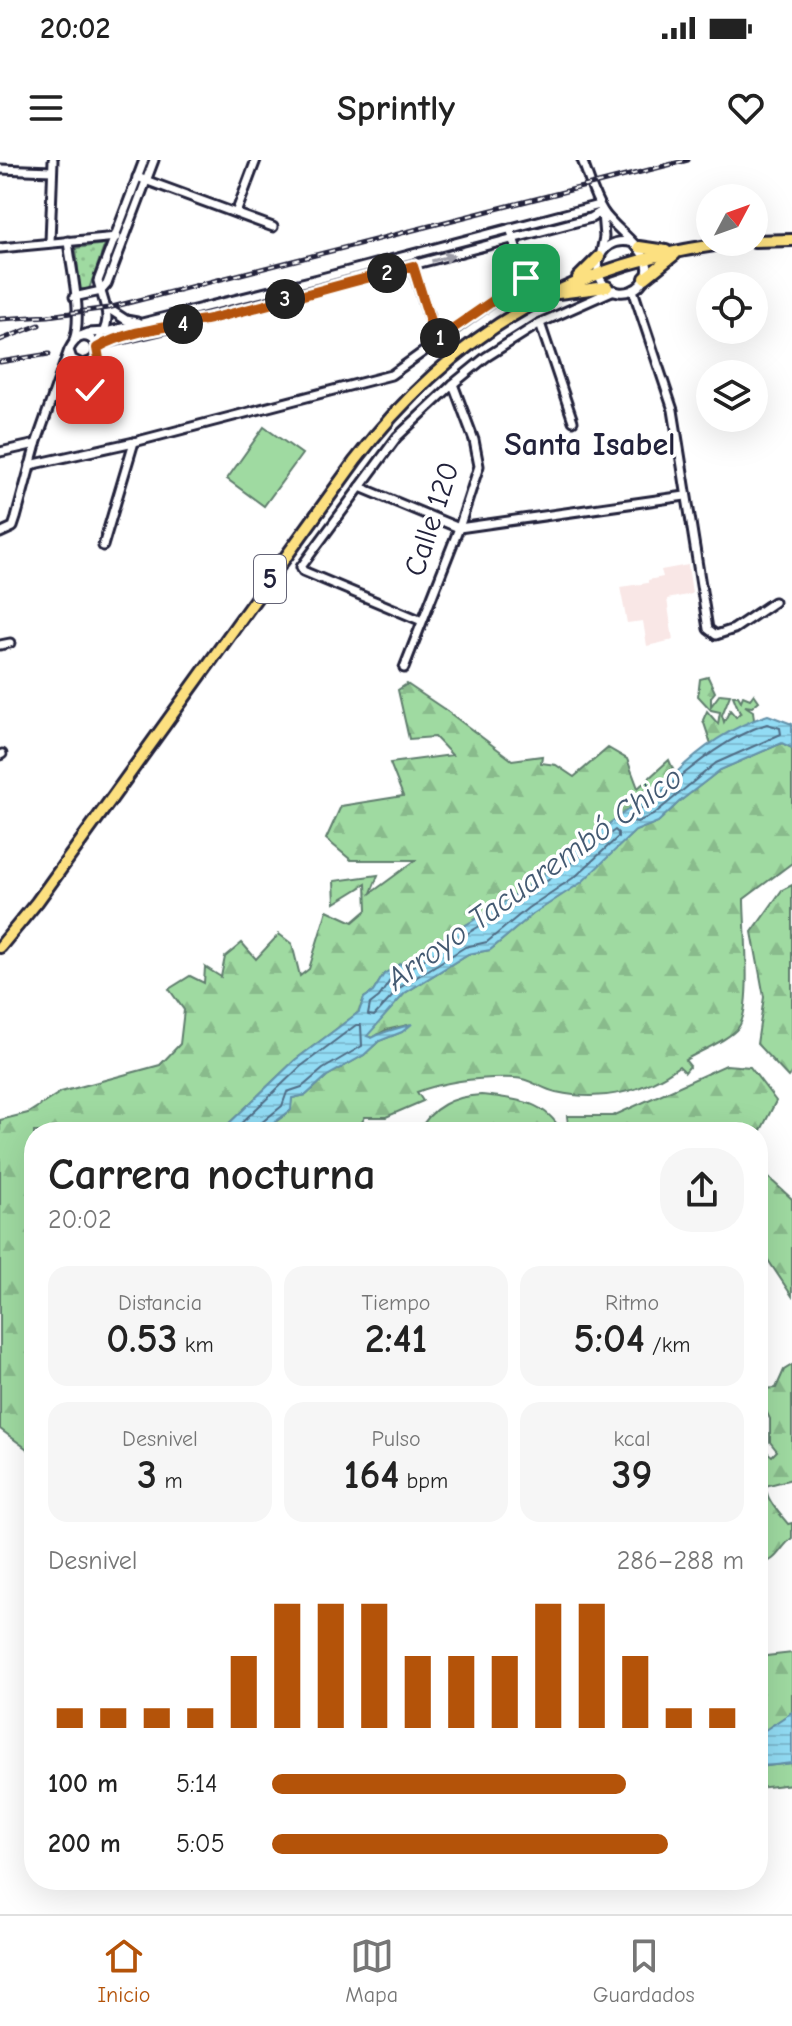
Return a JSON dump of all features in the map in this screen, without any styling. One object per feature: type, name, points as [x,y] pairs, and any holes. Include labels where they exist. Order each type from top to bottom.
[{"type":"highway","points":[[768,241],[792,240]]},
{"type":"highway","points":[[636,245],[655,251],[680,250]]},
{"type":"highway","name":"5","points":[[0,947],[37,902],[392,414],[454,355],[505,318],[598,273],[696,248]]},
{"type":"highway","points":[[645,278],[680,250]]},
{"type":"highway","points":[[573,283],[600,255]]},
{"type":"highway","points":[[549,295],[610,288]]},
{"type":"street","points":[[50,242],[53,160]]},
{"type":"street","points":[[58,384],[84,370],[106,332],[109,309],[98,281],[144,160]]},
{"type":"street","points":[[74,297],[101,291],[107,284],[154,160]]},
{"type":"street","points":[[236,213],[256,160]]},
{"type":"street","points":[[422,621],[303,571],[301,567],[397,437],[453,384],[486,357],[540,323],[610,288],[633,290],[645,278],[647,259],[636,245],[616,229],[601,208],[582,160]]},
{"type":"street","points":[[0,169],[52,171]]},
{"type":"street","points":[[137,177],[273,227]]},
{"type":"street","points":[[76,339],[88,333],[106,332],[510,228],[601,208]]},
{"type":"street","points":[[97,349],[105,343],[142,333],[211,318],[591,218],[601,208]]},
{"type":"street","points":[[601,208],[604,237],[598,273],[610,288]]},
{"type":"street","points":[[30,465],[134,442],[391,375],[526,278],[510,228]]},
{"type":"street","points":[[0,248],[124,237]]},
{"type":"street","points":[[3,533],[13,527],[36,444],[78,331],[68,241]]},
{"type":"street","points":[[600,255],[615,243],[636,245]]},
{"type":"street","points":[[409,255],[431,324],[439,338]]},
{"type":"street","points":[[318,279],[320,290]]},
{"type":"street","points":[[633,290],[673,410],[708,629],[716,635],[734,629],[774,602]]},
{"type":"street","points":[[208,307],[211,318]]},
{"type":"street","points":[[109,309],[126,320],[139,323]]},
{"type":"street","points":[[540,323],[573,421]]},
{"type":"street","points":[[53,396],[93,389],[98,372],[97,349],[86,337],[76,339]]},
{"type":"street","points":[[69,350],[75,362],[88,364]]},
{"type":"street","name":"Calle 120","points":[[404,668],[459,528],[479,466],[453,384]]},
{"type":"street","points":[[103,546],[134,442]]},
{"type":"street","points":[[0,452],[36,444]]},
{"type":"street","points":[[360,487],[459,528],[685,496]]},
{"type":"street","points":[[0,645],[10,643]]},
{"type":"shaded area","points":[[688,565],[692,594],[667,599],[673,640],[647,646],[643,621],[627,623],[620,587],[648,583],[648,580],[663,577],[661,570]]},
{"type":"green space","points":[[105,244],[89,289],[80,289],[76,248]]},
{"type":"green space","points":[[264,427],[302,454],[264,506],[227,479]]},
{"type":"green space","points":[[708,677],[715,692],[711,697],[711,706],[720,694],[730,695],[722,715],[724,722],[730,710],[736,717],[740,713],[733,696],[738,696],[741,701],[743,696],[750,699],[754,694],[759,701],[752,707],[745,706],[753,711],[754,720],[711,744],[703,720],[707,711],[718,724],[720,712],[711,710],[698,696],[700,679]]},
{"type":"green space","points":[[407,684],[512,760],[542,756],[541,763],[556,765],[574,777],[608,748],[627,759],[638,788],[669,760],[675,774],[511,898],[384,974],[373,992],[364,998],[359,1012],[295,1060],[230,1122],[24,1122],[24,1447],[0,1429],[0,1120],[28,1113],[61,1092],[160,1065],[180,1044],[184,1010],[169,989],[190,976],[204,983],[205,967],[221,977],[225,957],[242,943],[256,959],[279,934],[292,944],[300,976],[309,969],[327,910],[353,922],[367,910],[366,884],[335,903],[334,881],[378,875],[371,893],[416,860],[351,860],[326,839],[341,806],[403,796],[390,763],[452,755],[435,737],[409,739],[398,690]]},
{"type":"green space","points":[[782,743],[792,748],[792,863],[744,899],[747,966],[743,1018],[738,1028],[685,1060],[690,1066],[685,1072],[679,1066],[636,1089],[589,1096],[556,1092],[520,1078],[465,1080],[417,1092],[423,1101],[386,1117],[365,1117],[362,1122],[275,1122],[290,1111],[292,1098],[306,1095],[327,1076],[364,1055],[379,1041],[402,1032],[408,1025],[386,1030],[372,1038],[366,1036],[405,993],[468,954],[490,950],[533,914],[581,882],[635,831],[658,822],[720,770]]},
{"type":"green space","points":[[792,885],[792,1072],[788,1077],[757,1044],[764,997],[752,932],[782,890]]},
{"type":"green space","points":[[726,1065],[750,1067],[776,1101],[765,1122],[568,1122],[567,1116],[613,1116]]},
{"type":"green space","points":[[481,1095],[517,1100],[538,1107],[556,1122],[425,1122],[444,1104]]},
{"type":"green space","points":[[768,1177],[792,1199],[792,1296],[768,1260]]},
{"type":"green space","points":[[792,1365],[792,1479],[768,1485],[768,1453],[772,1456],[777,1451],[770,1442],[768,1389],[776,1388],[784,1370]]},
{"type":"green space","points":[[768,1495],[788,1524],[792,1523],[792,1538],[770,1561]]},
{"type":"green space","points":[[792,1653],[792,1712],[768,1729],[768,1656]]},
{"type":"green space","points":[[792,1763],[792,1784],[768,1787],[768,1766]]},
{"type":"water","points":[[768,715],[792,724],[792,748],[782,743],[720,770],[658,822],[635,831],[582,882],[533,914],[490,950],[468,954],[405,993],[367,1036],[372,1038],[412,1024],[402,1032],[379,1041],[364,1055],[327,1076],[306,1095],[292,1098],[291,1110],[275,1122],[230,1122],[295,1060],[359,1012],[364,998],[373,992],[384,974],[511,898],[675,774],[695,755],[742,725]]},
{"type":"water","points":[[792,1712],[792,1763],[768,1766],[768,1728]]},
{"type":"railway","points":[[0,319],[108,308],[688,160]]},
{"type":"railway","points":[[0,340],[39,325]]},
{"type":"railway","points":[[0,362],[49,354]]},
{"type":"district","name":"Santa Isabel","points":[[590,444]]},
{"type":"route","points":[[90,390],[96,386],[97,348],[142,333],[413,266],[431,324],[439,338],[526,278]]},
{"type":"water label","name":"Arroyo Tacuarembó Chico","points":[[534,878]]}]
